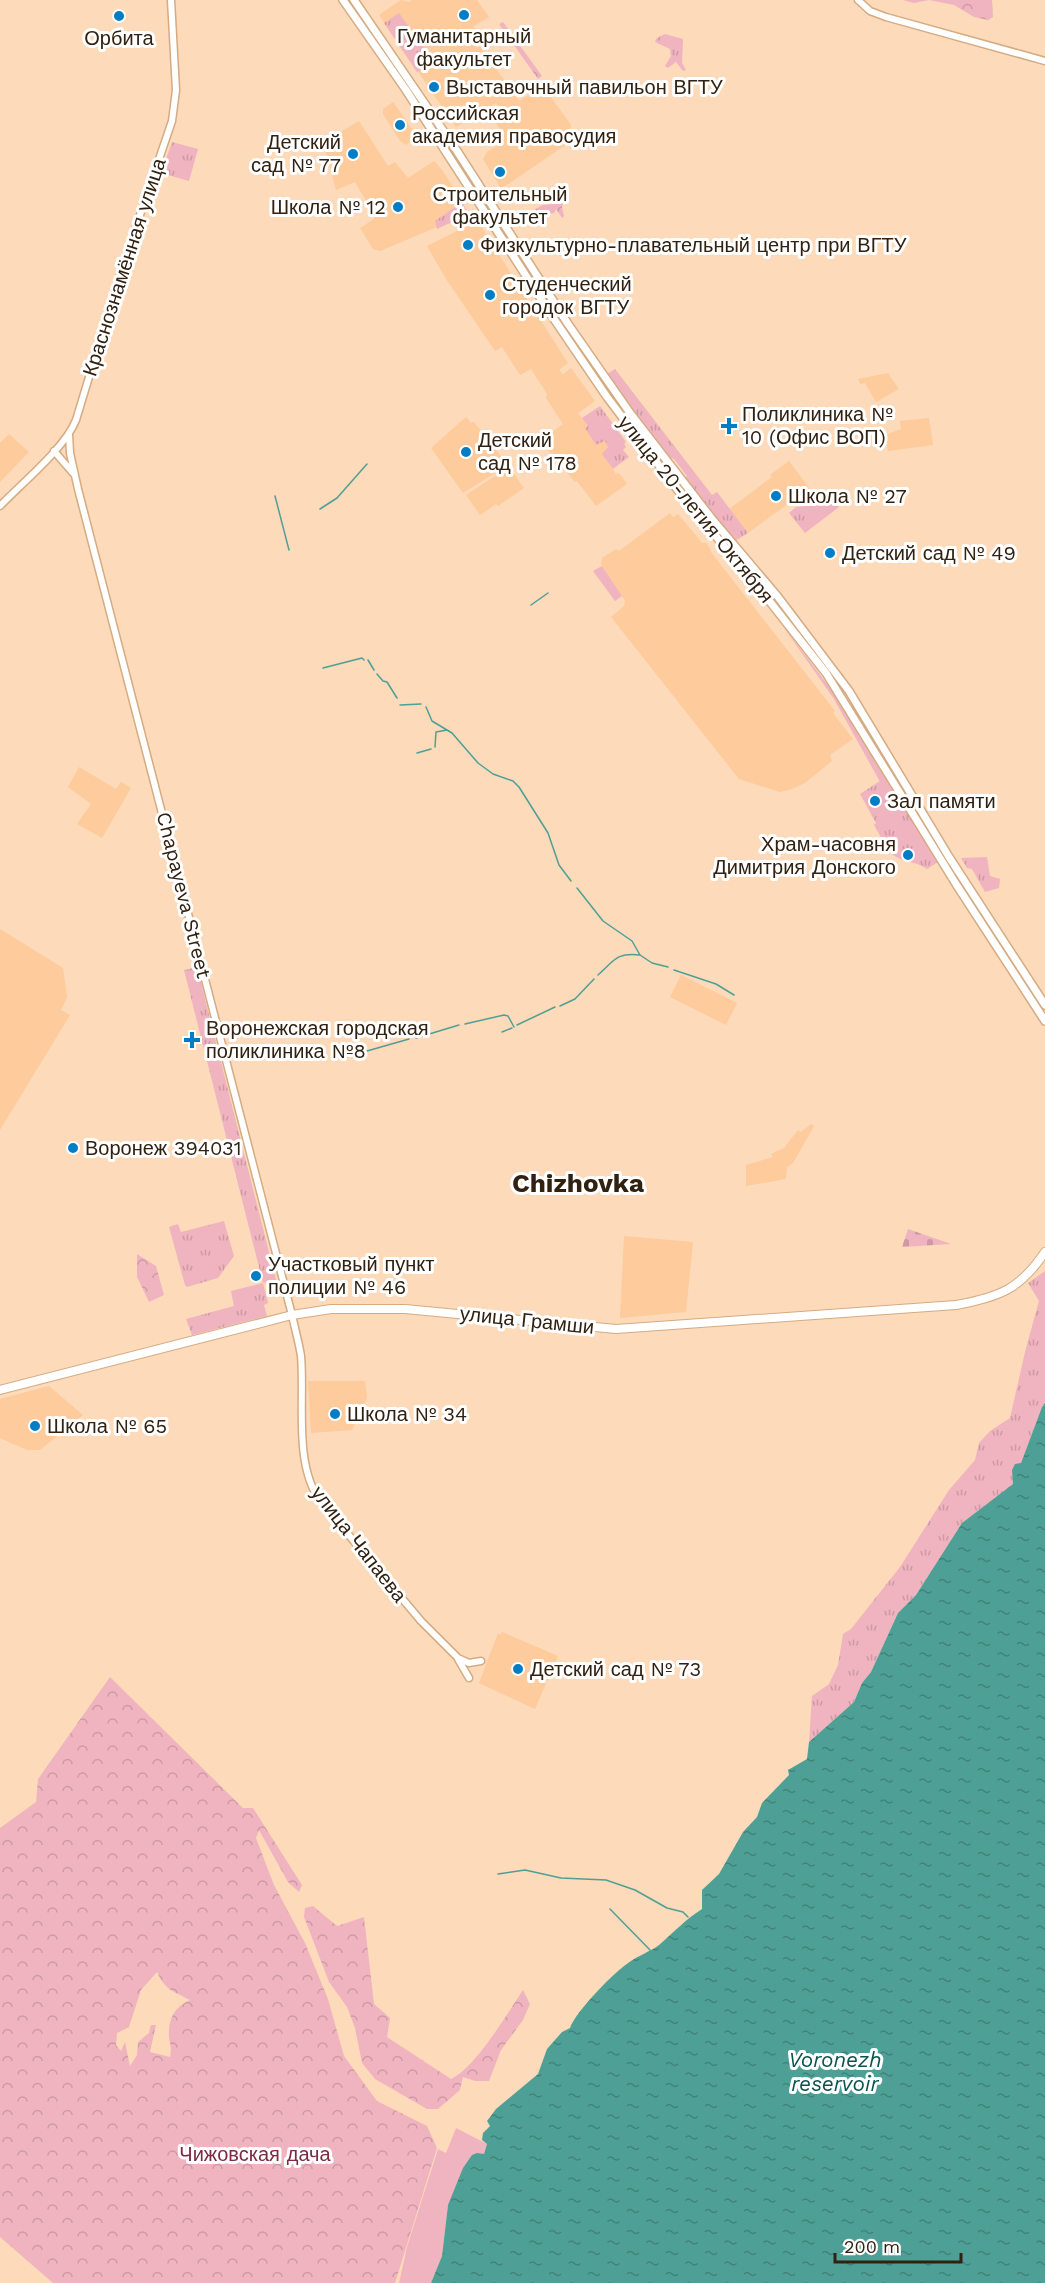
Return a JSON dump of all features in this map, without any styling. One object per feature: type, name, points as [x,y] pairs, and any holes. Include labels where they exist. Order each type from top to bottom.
[{"type":"highway","name":"улица Грамши","points":[[0,1390],[292,1316],[331,1309],[405,1309],[611,1329],[956,1305],[997,1295],[1031,1272],[1045,1252]]},
{"type":"highway","points":[[1031,1272],[1045,1262]]},
{"type":"main road","name":"улица 20-летия Октября","points":[[343,0],[607,397],[677,489],[825,673],[956,884],[1045,1021]]},
{"type":"main road","name":"улица 20-летия Октября","points":[[354,0],[457,151],[568,324],[630,413],[712,519],[778,597],[849,691],[949,857],[1045,1005]]},
{"type":"main road","points":[[356,20],[364,15]]},
{"type":"main road","points":[[386,62],[393,57]]},
{"type":"street","name":"Краснознамённая улица","points":[[0,506],[54,451],[69,434],[76,420],[120,275],[172,121],[176,90],[171,0]]},
{"type":"street","points":[[858,0],[870,10],[886,16],[1045,61]]},
{"type":"street","points":[[69,434],[74,474]]},
{"type":"street","points":[[54,451],[74,474]]},
{"type":"street","name":"Chapayeva Street","points":[[74,474],[292,1316]]},
{"type":"street","name":"улица Чапаева","points":[[292,1316],[300,1356],[306,1464],[316,1494],[397,1596],[458,1658],[469,1678]]},
{"type":"street","points":[[458,1658],[469,1663],[481,1661]]},
{"type":"shaded area","points":[[401,0],[409,2],[412,0],[477,0],[489,17],[473,27],[481,38],[474,44],[477,48],[480,46],[519,101],[543,86],[571,125],[571,136],[567,144],[501,189],[483,159],[487,152],[498,145],[499,138],[504,135],[493,119],[493,115],[501,109],[496,103],[456,127],[379,15]]},
{"type":"shaded area","name":"Российская академия правосудия","points":[[393,102],[417,136],[406,145],[400,141],[383,114],[383,109]]},
{"type":"shaded area","points":[[359,121],[388,166],[395,162],[408,178],[434,161],[462,202],[435,221],[437,227],[380,251],[373,249],[360,228],[375,216],[355,182],[336,190],[323,142]]},
{"type":"shaded area","name":"Студенческий городок ВГТУ","points":[[475,222],[479,223],[568,363],[559,370],[563,374],[571,368],[595,401],[578,413],[588,426],[585,428],[597,445],[605,441],[608,447],[603,454],[616,474],[619,473],[627,484],[596,506],[577,481],[575,482],[540,441],[563,424],[531,369],[520,375],[502,347],[495,351],[446,279],[427,246]]},
{"type":"shaded area","points":[[888,373],[899,389],[876,402],[865,383],[860,384],[858,379]]},
{"type":"shaded area","name":"Детский сад № 178","points":[[466,417],[471,423],[474,422],[508,465],[463,493],[431,448]]},
{"type":"shaded area","points":[[929,418],[933,445],[888,451],[885,435],[901,429],[900,421]]},
{"type":"shaded area","points":[[9,434],[29,452],[0,482],[0,443]]},
{"type":"shaded area","name":"Школа № 27","points":[[789,461],[812,492],[795,505],[792,501],[748,533],[729,509],[772,477],[770,475]]},
{"type":"shaded area","points":[[509,467],[524,488],[480,515],[466,495]]},
{"type":"shaded area","points":[[670,513],[673,517],[678,514],[702,543],[706,543],[835,711],[833,713],[853,739],[830,755],[832,761],[805,783],[780,792],[739,779],[611,617],[624,606],[625,601],[601,564],[602,558],[616,549],[619,551]]},
{"type":"shaded area","points":[[79,767],[116,789],[121,782],[131,788],[102,838],[77,824],[91,804],[68,787]]},
{"type":"shaded area","points":[[0,929],[63,968],[67,997],[61,1010],[70,1015],[0,1130]]},
{"type":"shaded area","points":[[681,975],[737,1003],[726,1025],[670,997]]},
{"type":"shaded area","points":[[811,1124],[814,1126],[793,1163],[787,1167],[786,1179],[746,1186],[746,1165],[773,1157],[771,1154],[784,1148],[798,1130],[801,1132]]},
{"type":"shaded area","points":[[624,1236],[693,1242],[686,1312],[620,1318]]},
{"type":"shaded area","name":"Школа № 34","points":[[308,1381],[365,1381],[367,1398],[352,1430],[311,1433]]},
{"type":"shaded area","name":"Школа № 65","points":[[49,1386],[83,1415],[40,1450],[27,1450],[0,1438],[0,1399]]},
{"type":"shaded area","name":"Детский сад № 73","points":[[502,1632],[558,1656],[535,1709],[479,1683],[498,1633],[500,1635]]},
{"type":"green space","points":[[903,0],[929,0],[914,3]]},
{"type":"green space","points":[[929,0],[992,0],[993,17],[988,20],[974,17],[954,5]]},
{"type":"green space","points":[[399,13],[411,30],[409,31],[412,35],[410,36],[415,44],[418,42],[422,45],[433,61],[417,72],[384,23]]},
{"type":"green space","points":[[503,22],[542,76],[538,79],[499,24]]},
{"type":"green space","points":[[665,34],[683,39],[682,63],[686,70],[683,71],[676,62],[668,68],[665,66],[671,56],[670,49],[655,42],[657,38]]},
{"type":"green space","points":[[172,142],[198,149],[189,181],[161,173]]},
{"type":"green space","points":[[462,202],[469,214],[437,229],[435,221]]},
{"type":"green space","points":[[563,203],[564,216],[562,218],[556,209],[554,213],[549,214],[548,210],[545,210],[543,216],[534,215],[533,211],[542,205]]},
{"type":"green space","points":[[615,369],[712,495],[717,492],[748,533],[735,541],[684,480],[687,476],[674,459],[666,457],[605,375]]},
{"type":"green space","points":[[600,406],[626,442],[623,450],[629,457],[613,469],[602,454],[608,447],[605,441],[596,445],[585,428],[588,426],[582,418]]},
{"type":"green space","points":[[836,503],[839,507],[805,533],[789,513],[796,507]]},
{"type":"green space","points":[[602,566],[622,596],[615,601],[593,571]]},
{"type":"green space","points":[[782,625],[840,701],[920,835],[914,836],[879,780],[834,699]]},
{"type":"green space","points":[[886,777],[938,862],[927,869],[892,854],[874,825],[876,823],[860,794]]},
{"type":"green space","points":[[987,857],[990,876],[1000,879],[999,888],[985,892],[972,869],[967,868],[961,858]]},
{"type":"green space","points":[[197,967],[276,1280],[263,1283],[184,970]]},
{"type":"green space","points":[[224,1221],[234,1256],[218,1278],[187,1287],[169,1227],[178,1224],[181,1232]]},
{"type":"green space","points":[[908,1229],[951,1244],[902,1247]]},
{"type":"green space","points":[[137,1254],[156,1266],[164,1295],[149,1302],[137,1277]]},
{"type":"green space","points":[[1045,1271],[1045,1403],[1021,1463],[1018,1464],[1014,1484],[962,1523],[916,1595],[898,1613],[871,1672],[862,1683],[854,1702],[809,1742],[812,1696],[829,1684],[838,1665],[843,1634],[851,1629],[900,1567],[949,1490],[975,1460],[979,1443],[990,1431],[1010,1418],[1039,1301],[1028,1283]]},
{"type":"green space","points":[[263,1283],[268,1303],[264,1305],[267,1316],[192,1335],[186,1319],[234,1306],[231,1291]]},
{"type":"green space","name":"Чижовская дача","points":[[110,1677],[243,1808],[253,1808],[302,1885],[299,1892],[288,1882],[259,1830],[256,1838],[274,1885],[305,1943],[328,1999],[344,2056],[377,2101],[427,2126],[437,2148],[395,2283],[53,2283],[0,2237],[0,1828],[36,1802],[38,1779]],"holes":[[[157,1972],[163,1983],[170,1989],[190,2000],[180,2006],[171,2019],[170,2057],[150,2052],[156,2025],[151,2025],[149,2033],[138,2042],[137,2055],[130,2066],[125,2042],[121,2051],[116,2045],[117,2033],[129,2027],[141,1990]]]},
{"type":"green space","points":[[313,1906],[337,1926],[364,1917],[374,2004],[390,2018],[387,2037],[451,2079],[461,2073],[481,2052],[523,1990],[530,2004],[523,2020],[501,2050],[489,2081],[475,2081],[463,2077],[460,2090],[438,2109],[427,2109],[375,2079],[362,2063],[355,2028],[347,2007],[329,1982],[304,1917],[305,1908]]},
{"type":"green space","points":[[456,2128],[487,2144],[484,2154],[448,2205],[442,2256],[431,2283],[399,2283],[407,2247],[438,2149],[446,2153]]},
{"type":"water","name":"Voronezh reservoir","points":[[1045,1403],[1045,2283],[431,2283],[442,2256],[448,2205],[463,2168],[472,2155],[484,2154],[487,2144],[482,2140],[483,2133],[490,2126],[487,2121],[496,2109],[538,2074],[547,2049],[562,2032],[570,2028],[580,2012],[606,1982],[631,1961],[659,1945],[702,1909],[702,1890],[719,1874],[743,1832],[757,1817],[762,1803],[789,1775],[788,1770],[807,1759],[809,1742],[854,1702],[862,1683],[871,1672],[898,1613],[916,1595],[962,1523],[1013,1484],[1012,1470],[1015,1464],[1021,1463]]},
{"type":"waterway","points":[[320,509],[337,498],[367,464]]},
{"type":"waterway","points":[[275,496],[289,550]]},
{"type":"waterway","points":[[531,605],[548,593]]},
{"type":"waterway","points":[[323,668],[362,658],[364,660]]},
{"type":"waterway","points":[[368,660],[374,670]]},
{"type":"waterway","points":[[377,674],[387,682],[397,698]]},
{"type":"waterway","points":[[400,705],[421,704]]},
{"type":"waterway","points":[[426,707],[432,721],[452,733],[478,763],[493,774],[513,781],[519,787],[548,833],[559,865],[571,881]]},
{"type":"waterway","points":[[435,747],[436,732],[447,730]]},
{"type":"waterway","points":[[417,753],[431,749]]},
{"type":"waterway","points":[[577,888],[603,921],[632,941],[640,955],[652,963],[668,967]]},
{"type":"waterway","points":[[598,975],[620,956],[640,955]]},
{"type":"waterway","points":[[674,970],[716,984],[734,995]]},
{"type":"waterway","points":[[560,1006],[575,999],[594,979]]},
{"type":"waterway","points":[[517,1025],[555,1007]]},
{"type":"waterway","points":[[465,1024],[504,1015],[508,1016],[514,1027]]},
{"type":"waterway","points":[[416,1038],[459,1025]]},
{"type":"waterway","points":[[502,1032],[512,1028]]},
{"type":"waterway","points":[[346,1057],[409,1039]]},
{"type":"waterway","points":[[498,1874],[525,1870],[561,1878],[606,1880],[635,1890],[667,1908],[683,1912],[688,1917]]},
{"type":"waterway","points":[[610,1909],[650,1950]]},
{"type":"place","name":"Гуманитарный факультет","points":[[464,15]]},
{"type":"place","name":"Орбита","points":[[119,16]]},
{"type":"place","name":"Выставочный павильон ВГТУ","points":[[434,87]]},
{"type":"place","name":"Российская академия правосудия","points":[[400,125]]},
{"type":"place","name":"Детский сад № 77","points":[[353,154]]},
{"type":"place","name":"Строительный факультет","points":[[500,172]]},
{"type":"place","name":"Школа № 12","points":[[398,207]]},
{"type":"place","name":"Физкультурно-плавательный центр при ВГТУ","points":[[468,245]]},
{"type":"place","name":"Студенческий городок ВГТУ","points":[[490,295]]},
{"type":"place","name":"Поликлиника № 10 (Офис ВОП)","points":[[729,426]]},
{"type":"place","name":"Детский сад № 178","points":[[466,452]]},
{"type":"place","name":"Школа № 27","points":[[776,496]]},
{"type":"place","name":"Детский сад № 49","points":[[830,553]]},
{"type":"place","name":"Зал памяти","points":[[875,801]]},
{"type":"place","name":"Храм-часовня Димитрия Донского","points":[[908,855]]},
{"type":"place","name":"Воронежская городская поликлиника №8","points":[[192,1040]]},
{"type":"place","name":"Воронеж 394031","points":[[73,1148]]},
{"type":"place","name":"Участковый пункт полиции № 46","points":[[256,1276]]},
{"type":"place","name":"Школа № 34","points":[[335,1414]]},
{"type":"place","name":"Школа № 65","points":[[35,1426]]},
{"type":"place","name":"Детский сад № 73","points":[[518,1669]]},
{"type":"district","name":"Chizhovka","points":[[578,1183]]}]
